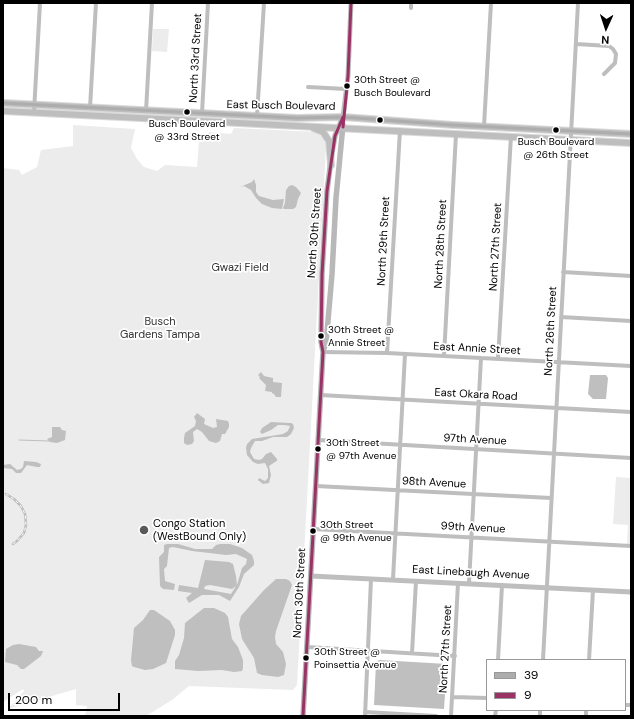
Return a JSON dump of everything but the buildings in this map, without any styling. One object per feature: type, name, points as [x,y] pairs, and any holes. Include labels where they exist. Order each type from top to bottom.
[{"type":"main road","name":"East Busch Boulevard","points":[[3,103],[297,118],[343,117],[631,134]]},
{"type":"main road","name":"East Busch Boulevard","points":[[3,111],[400,130],[631,143]]},
{"type":"main road","points":[[107,116],[132,115],[146,111]]},
{"type":"main road","points":[[216,122],[252,121],[257,116]]},
{"type":"main road","name":"North 30th Street","points":[[323,352],[326,344],[331,290],[336,198],[343,117]]},
{"type":"main road","points":[[308,126],[323,132],[329,141],[331,165]]},
{"type":"main road","points":[[456,134],[458,130],[480,131],[484,126]]},
{"type":"main road","name":"North 30th Street","points":[[303,716],[323,352],[321,342],[322,274],[327,192],[335,136],[341,128]]},
{"type":"street","points":[[34,112],[40,3]]},
{"type":"street","points":[[90,108],[96,3]]},
{"type":"street","points":[[146,111],[152,3]]},
{"type":"street","name":"North 33rd Street","points":[[202,113],[208,3]]},
{"type":"street","points":[[257,116],[264,3]]},
{"type":"street","name":"North 30th Street","points":[[343,117],[348,76],[351,3]]},
{"type":"street","points":[[410,8],[411,3]]},
{"type":"street","points":[[484,126],[491,3]]},
{"type":"street","name":"North 26th Street","points":[[543,659],[560,317],[578,3]]},
{"type":"street","points":[[576,44],[609,46],[613,49],[616,54],[615,63],[604,74]]},
{"type":"street","points":[[308,87],[346,89]]},
{"type":"street","name":"North 29th Street","points":[[388,353],[400,130]]},
{"type":"street","name":"North 28th Street","points":[[444,356],[456,134]]},
{"type":"street","name":"North 27th Street","points":[[498,359],[511,136]]},
{"type":"street","points":[[563,272],[631,276]]},
{"type":"street","points":[[560,317],[631,321]]},
{"type":"street","name":"East Annie Street","points":[[323,352],[388,353],[631,366]]},
{"type":"street","points":[[393,579],[405,354]]},
{"type":"street","points":[[469,583],[481,358]]},
{"type":"street","name":"East Okara Road","points":[[320,395],[631,412]]},
{"type":"street","name":"97th Avenue","points":[[318,440],[631,458]]},
{"type":"street","name":"98th Avenue","points":[[316,486],[551,498]]},
{"type":"street","name":"99th Avenue","points":[[313,529],[631,546]]},
{"type":"street","name":"East Linebaugh Avenue","points":[[311,576],[416,580],[631,592]]},
{"type":"street","points":[[371,579],[365,714],[436,716]]},
{"type":"street","points":[[412,653],[416,580]]},
{"type":"street","name":"North 27th Street","points":[[451,716],[458,583]]},
{"type":"street","points":[[498,659],[502,585]]},
{"type":"street","points":[[589,659],[593,590]]},
{"type":"street","points":[[307,647],[455,656]]},
{"type":"street","points":[[453,697],[486,698]]},
{"type":"green space","points":[[153,29],[169,29],[167,52],[152,51]]},
{"type":"green space","name":"Busch Gardens Tampa","points":[[73,125],[135,129],[131,148],[137,159],[144,167],[157,171],[165,165],[197,167],[199,141],[209,132],[231,134],[234,128],[317,132],[324,137],[326,146],[297,685],[293,690],[189,686],[172,700],[146,716],[85,716],[87,706],[76,705],[76,689],[8,709],[24,691],[23,689],[3,702],[3,168],[19,170],[22,175],[37,167],[41,150],[73,146]]},
{"type":"green space","points":[[616,477],[631,478],[631,545],[627,545],[628,525],[613,524]]},
{"type":"shaded area","points":[[254,179],[256,192],[259,196],[273,200],[284,199],[282,209],[272,208],[262,204],[251,190],[244,186],[240,187],[252,182]]},
{"type":"shaded area","points":[[292,185],[301,193],[296,207],[293,209],[284,209],[286,190]]},
{"type":"shaded area","points":[[261,372],[264,376],[273,378],[273,382],[282,383],[281,397],[276,397],[272,392],[265,391],[266,385],[258,375]]},
{"type":"shaded area","points":[[590,375],[606,375],[608,378],[606,399],[593,399],[588,394]]},
{"type":"shaded area","points":[[197,413],[205,419],[204,424],[213,428],[217,427],[216,419],[228,421],[229,427],[225,434],[222,434],[220,441],[216,443],[209,441],[202,432],[197,429],[193,432],[194,441],[192,444],[187,445],[184,443],[185,433],[195,426],[196,421],[194,417]]},
{"type":"shaded area","points":[[271,422],[291,423],[293,424],[294,428],[291,434],[287,437],[273,437],[262,441],[255,441],[251,448],[250,452],[254,459],[262,459],[266,454],[271,452],[277,459],[277,461],[269,466],[271,475],[269,483],[263,484],[258,480],[259,478],[265,481],[268,478],[268,469],[265,463],[258,464],[253,462],[247,455],[246,448],[247,444],[252,439],[283,434],[288,431],[290,426],[278,425],[262,434],[260,432],[262,428]]},
{"type":"shaded area","points":[[52,427],[60,427],[62,430],[66,431],[65,440],[57,443],[50,442],[47,439],[52,437]]},
{"type":"shaded area","points":[[24,461],[41,464],[40,467],[27,465],[21,473],[16,473],[12,469],[3,468],[3,465],[10,464],[17,470],[21,469]]},
{"type":"shaded area","points":[[178,544],[195,549],[212,549],[216,545],[230,544],[242,548],[252,555],[254,565],[244,574],[239,587],[230,601],[219,595],[202,595],[189,603],[186,598],[192,593],[178,591],[179,585],[198,588],[205,560],[229,562],[233,564],[237,585],[242,568],[246,564],[247,559],[236,554],[226,555],[173,547],[169,548],[167,566],[164,569],[165,581],[175,584],[174,590],[163,589],[160,586],[159,557],[164,552],[164,545]],"holes":[[[210,585],[232,589],[236,586],[231,594],[204,589],[205,586]]]},
{"type":"shaded area","points":[[276,579],[286,579],[290,581],[292,585],[275,637],[276,644],[283,652],[286,664],[284,675],[278,677],[257,673],[254,658],[242,639],[239,624],[241,616]]},
{"type":"shaded area","points":[[204,608],[214,608],[225,613],[228,617],[232,639],[238,647],[243,660],[242,671],[198,671],[175,669],[175,661],[179,655],[184,638],[185,623]]},
{"type":"shaded area","points":[[150,610],[154,610],[170,621],[175,630],[175,635],[166,663],[153,669],[145,670],[132,666],[131,660],[134,628],[143,620]]},
{"type":"shaded area","points":[[19,644],[36,647],[39,651],[43,651],[41,656],[24,669],[21,669],[17,665],[5,662],[6,649],[13,645]]},
{"type":"shaded area","points":[[379,660],[447,664],[444,709],[374,705],[376,663]]},
{"type":"waterway","points":[[19,440],[49,441]]},
{"type":"railway","points":[[6,494],[21,506],[25,514],[26,525],[24,533],[13,544]]},
{"type":"transit line","name":"9","points":[[343,127],[348,76],[351,3]]},
{"type":"transit line","name":"39","points":[[3,103],[297,118],[343,117],[453,125],[631,134]]},
{"type":"transit line","name":"9","points":[[303,716],[323,352],[321,342],[322,274],[327,191],[335,136],[343,117]]},
{"type":"place","name":"30th Street @ Busch Boulevard","points":[[347,86]]},
{"type":"place","name":"Busch Boulevard @ 33rd Street","points":[[187,112]]},
{"type":"place","name":"Busch Boulevard @ 26th Street","points":[[556,130]]},
{"type":"place","name":"30th Street @ Annie Street","points":[[321,336]]},
{"type":"place","name":"30th Street @ 97th Avenue","points":[[318,449]]},
{"type":"place","name":"Congo Station (WestBound Only)","points":[[144,530]]},
{"type":"place","name":"30th Street @ 99th Avenue","points":[[313,531]]},
{"type":"place","name":"30th Street @ Poinsettia Avenue","points":[[306,658]]},
{"type":"park label","name":"Gwazi Field","points":[[240,268]]}]
